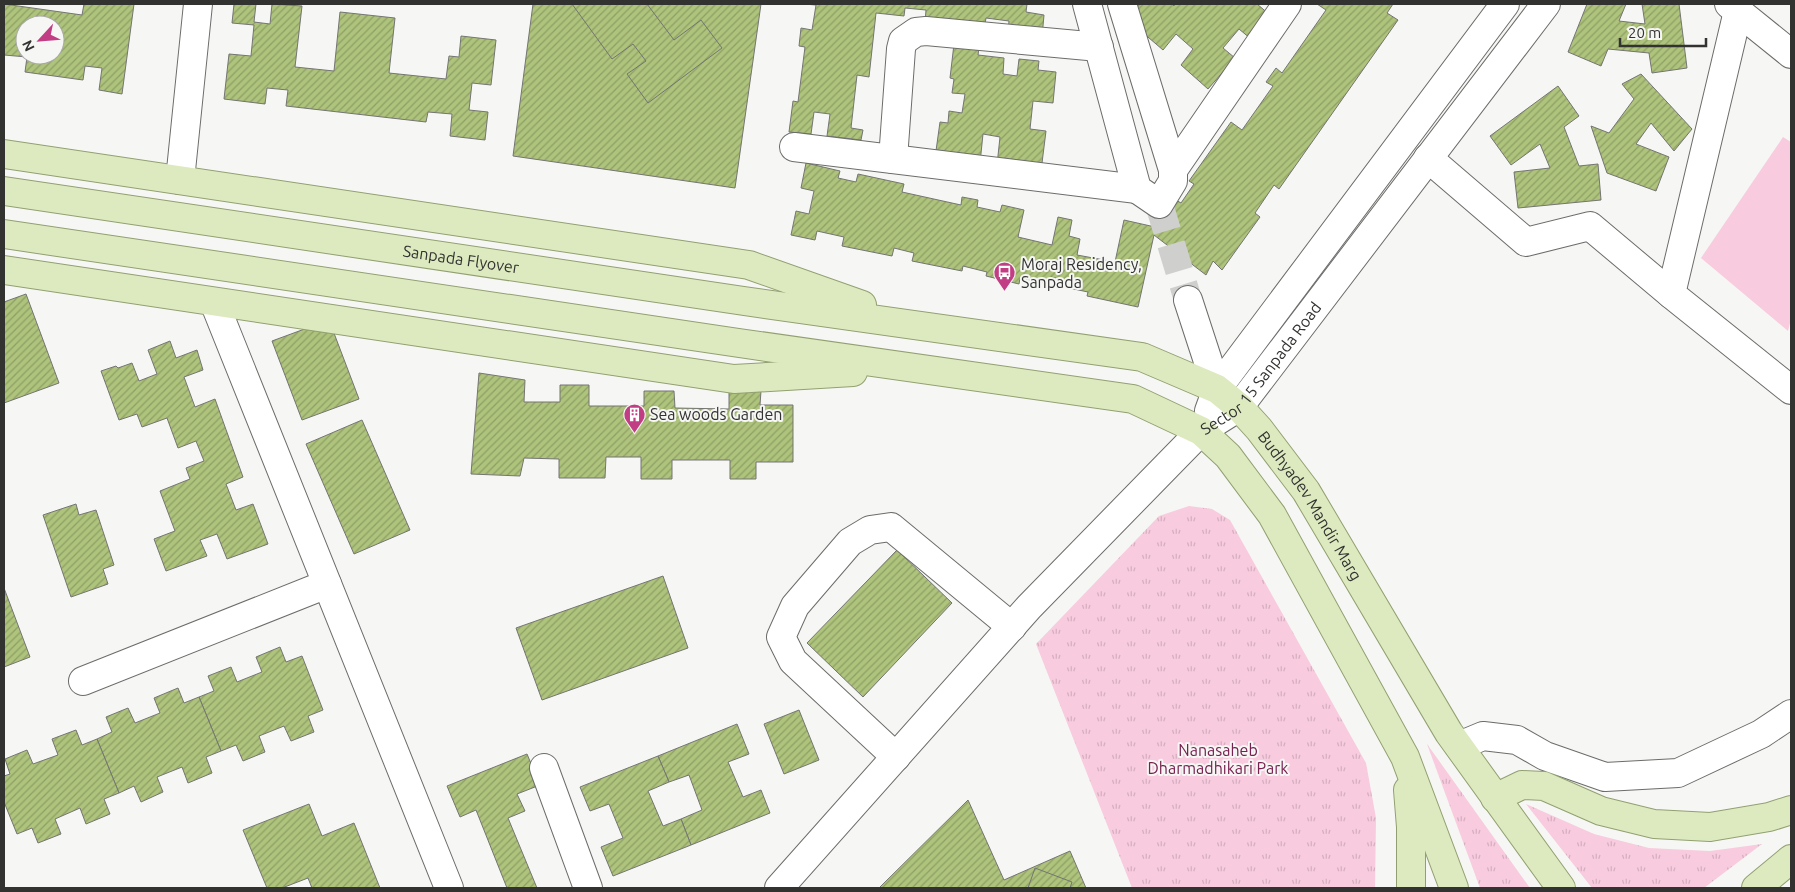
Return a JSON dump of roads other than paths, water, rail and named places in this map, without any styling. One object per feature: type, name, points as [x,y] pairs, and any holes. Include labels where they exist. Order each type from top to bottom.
[{"type":"main road","points":[[4,154],[749,265],[918,325]]},
{"type":"main road","name":"Sanpada Flyover","points":[[4,191],[918,325]]},
{"type":"main road","points":[[4,234],[739,343],[1133,399],[1201,431],[1228,456],[1272,515],[1405,757],[1454,888]]},
{"type":"main road","points":[[4,270],[734,379],[912,368]]},
{"type":"main road","name":"Budhyadev Mandir Marg","points":[[918,325],[1142,357],[1217,389],[1239,407],[1259,429],[1306,491],[1449,733],[1561,888]]},
{"type":"main road","points":[[1405,757],[1411,827],[1412,888]]},
{"type":"main road","points":[[1495,798],[1522,786],[1544,786],[1601,812],[1654,824],[1701,827],[1769,817],[1791,810]]},
{"type":"main road","points":[[1756,888],[1791,859]]},
{"type":"street","points":[[180,180],[198,4]]},
{"type":"street","points":[[1087,4],[1137,190]]},
{"type":"street","points":[[794,147],[1137,190],[1159,204],[1173,181],[1173,170],[1122,4]]},
{"type":"street","points":[[1173,170],[1287,4]]},
{"type":"street","name":"Sector 15 Sanpada Road","points":[[1201,431],[1217,389],[1505,4]]},
{"type":"street","name":"Sector 15 Sanpada Road","points":[[1201,431],[1239,407],[1546,4]]},
{"type":"street","points":[[1671,294],[1734,8],[1791,54]]},
{"type":"street","points":[[893,159],[901,49],[903,41],[916,32],[926,31],[1099,47]]},
{"type":"street","points":[[1428,158],[1526,242],[1590,226],[1791,390]]},
{"type":"street","points":[[1188,300],[1217,389]]},
{"type":"street","points":[[214,302],[449,888]]},
{"type":"street","points":[[779,888],[1029,607],[1201,431]]},
{"type":"street","points":[[896,758],[792,661],[781,636],[795,606],[850,542],[870,530],[891,528],[1012,627]]},
{"type":"street","points":[[84,681],[327,584]]},
{"type":"street","points":[[1459,746],[1484,736],[1516,740],[1545,756],[1605,777],[1678,773],[1761,734],[1791,714]]},
{"type":"street","points":[[544,768],[588,888]]},
{"type":"tunnel","points":[[1159,204],[1188,300]]},
{"type":"place","name":"Moraj Residency, Sanpada","points":[[1005,292]]},
{"type":"place","name":"Sea woods Garden","points":[[634,433]]},
{"type":"park label","name":"Nanasaheb Dharmadhikari Park","points":[[1218,759]]}]
